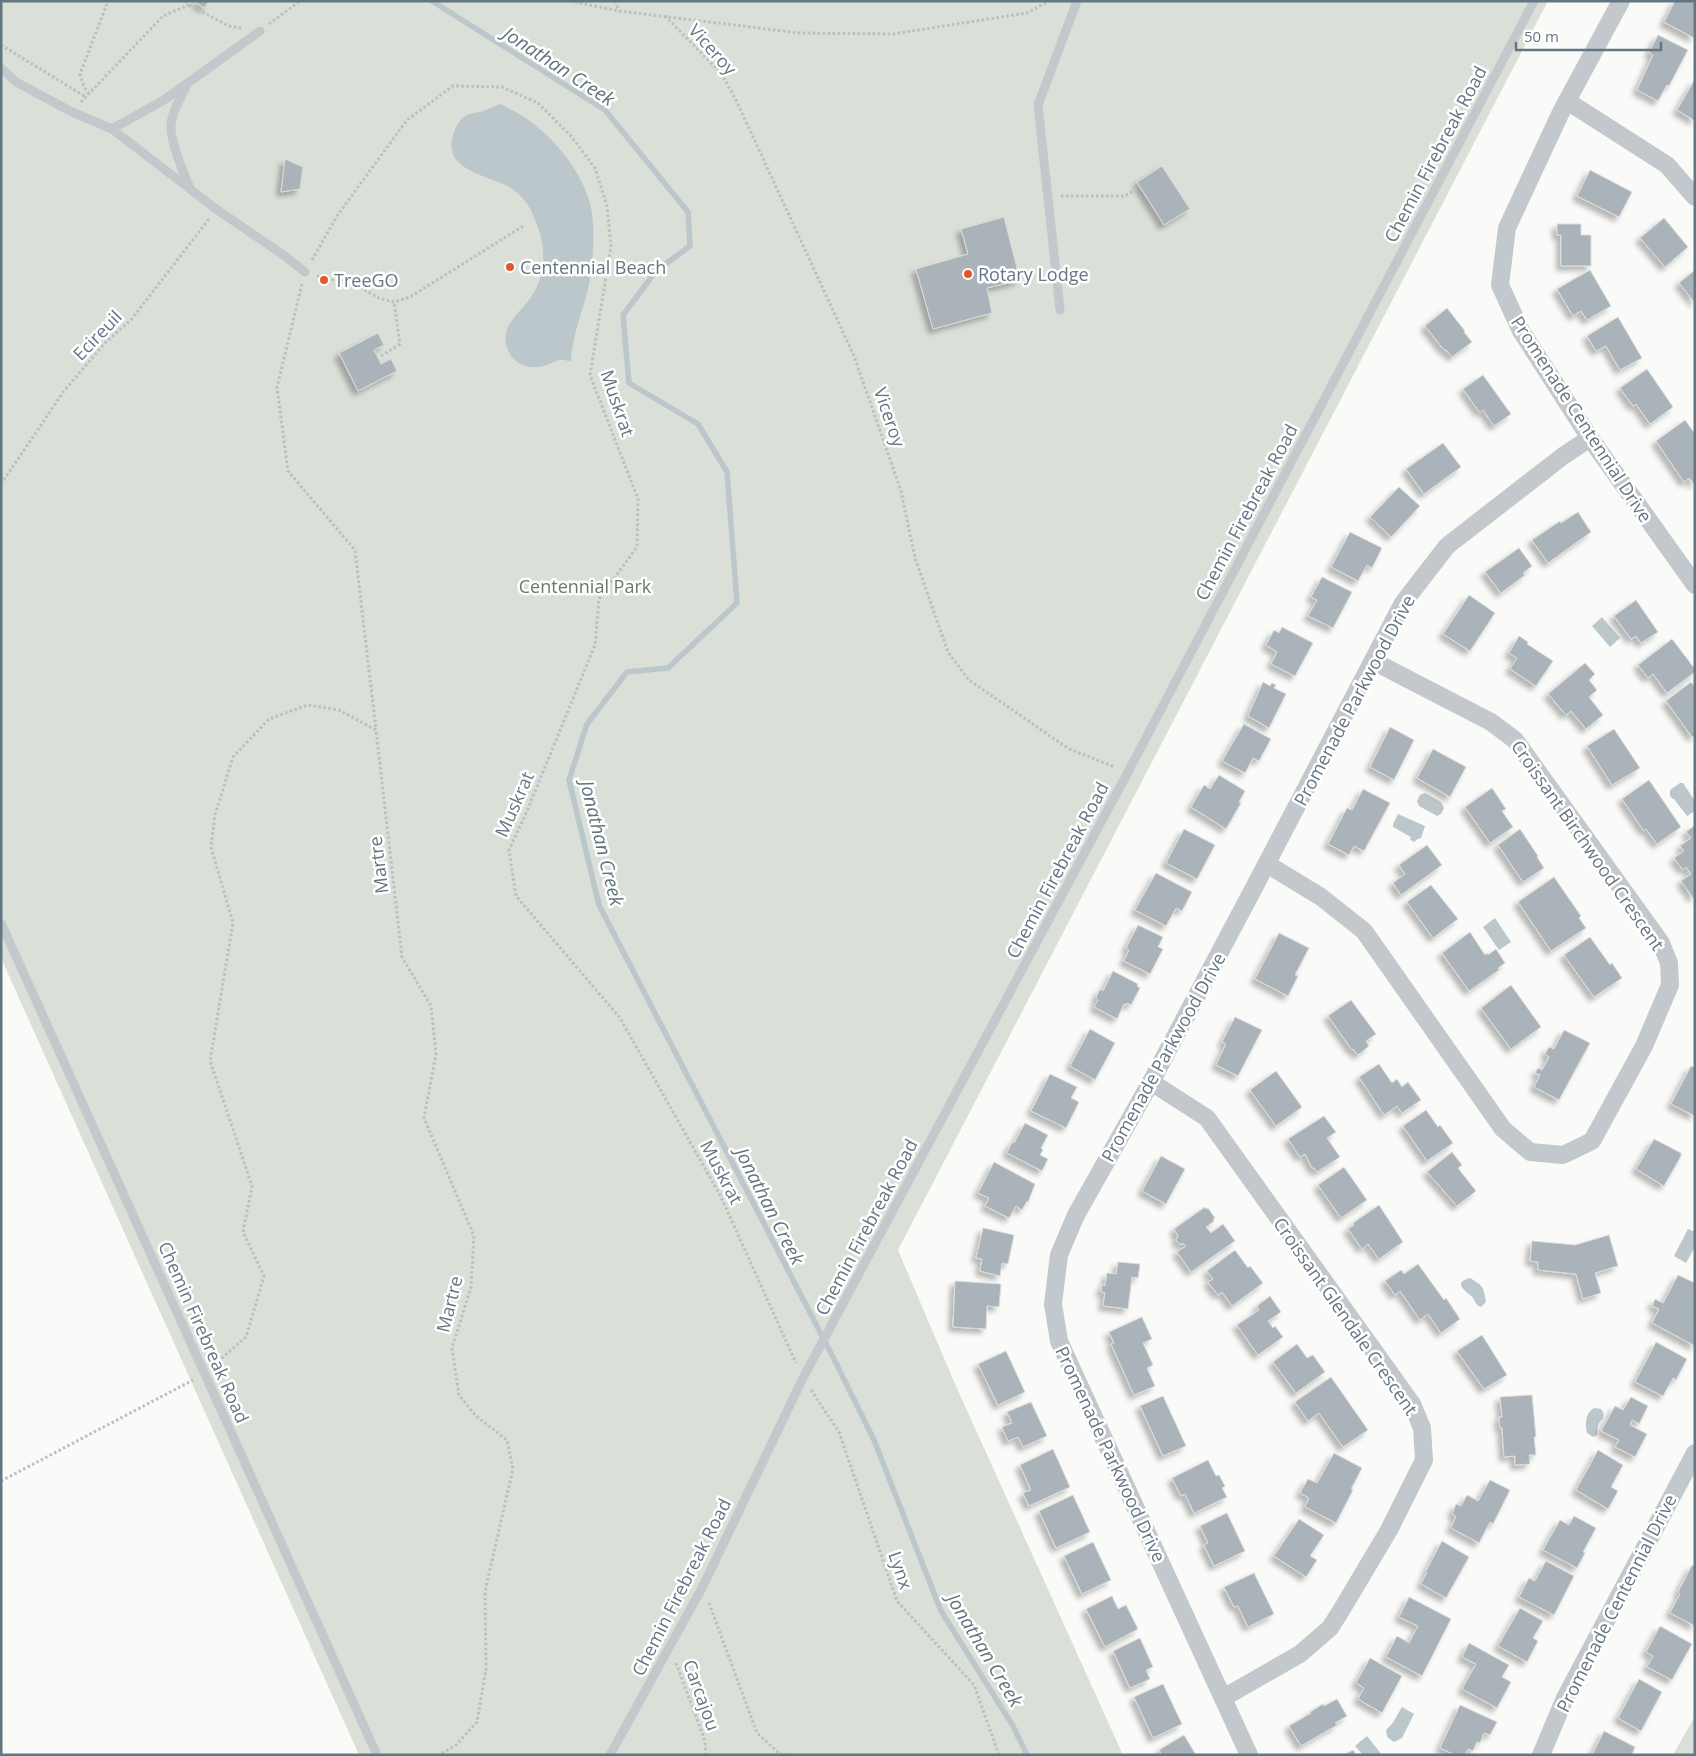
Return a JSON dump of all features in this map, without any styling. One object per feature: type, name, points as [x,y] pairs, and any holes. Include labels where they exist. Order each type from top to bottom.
[{"type":"street","name":"Promenade Centennial Drive","points":[[1621,1],[1567,102],[1507,228],[1500,285],[1521,331],[1590,438],[1695,585]]},
{"type":"street","points":[[1567,102],[1667,165],[1695,197]]},
{"type":"street","name":"Promenade Parkwood Drive","points":[[1249,1755],[1059,1341],[1053,1304],[1059,1255],[1076,1215],[1151,1082],[1403,603],[1446,546],[1563,456],[1590,438]]},
{"type":"street","name":"Croissant Birchwood Crescent","points":[[1267,864],[1321,897],[1364,931],[1503,1128],[1530,1152],[1563,1155],[1592,1141],[1644,1046],[1670,985],[1669,963],[1660,943],[1515,740],[1491,722],[1373,661]]},
{"type":"street","name":"Croissant Glendale Crescent","points":[[1151,1082],[1206,1118],[1412,1404],[1422,1428],[1424,1460],[1389,1530],[1330,1628],[1300,1654],[1223,1698]]},
{"type":"street","name":"Promenade Centennial Drive","points":[[1541,1755],[1565,1698],[1695,1453]]},
{"type":"lane","points":[[1060,310],[1038,105],[1077,1]]},
{"type":"lane","name":"Chemin Firebreak Road","points":[[610,1755],[703,1586],[803,1378],[1128,772],[1534,1]]},
{"type":"lane","points":[[112,128],[164,100],[260,31]]},
{"type":"lane","points":[[1,68],[16,82],[72,112],[112,128],[216,209],[285,256],[305,272]]},
{"type":"lane","points":[[188,83],[177,104],[171,125],[176,152],[190,188]]},
{"type":"lane","name":"Chemin Firebreak Road","points":[[1,924],[377,1755]]},
{"type":"path","points":[[87,96],[80,74],[108,1]]},
{"type":"path","points":[[186,1],[189,5],[229,26],[260,31],[300,1]]},
{"type":"path","points":[[570,1],[619,11],[800,33],[893,34],[1027,13],[1049,1]]},
{"type":"path","points":[[615,1],[619,11]]},
{"type":"path","points":[[72,112],[163,16],[189,5]]},
{"type":"path","name":"Viceroy","points":[[665,16],[721,74],[736,100],[854,356],[901,491],[915,558],[948,652],[969,680],[1069,749],[1128,772]]},
{"type":"path","points":[[1,46],[87,96]]},
{"type":"path","name":"Muskrat","points":[[376,730],[355,550],[288,472],[278,387],[305,272],[337,216],[407,120],[453,86],[502,87],[538,104],[571,136],[595,168],[607,206],[612,246],[590,375],[638,499],[637,547],[599,599],[595,645],[527,811],[509,850],[516,896],[620,1018],[721,1198],[803,1378]]},
{"type":"path","points":[[1048,196],[1125,196],[1140,187]]},
{"type":"path","name":"Ecireuil","points":[[1,484],[64,391],[105,343],[131,320],[216,209]]},
{"type":"path","points":[[305,272],[327,279],[351,282],[379,298],[394,302],[410,297],[525,225]]},
{"type":"path","points":[[381,356],[400,344],[394,302]]},
{"type":"path","points":[[1,1481],[204,1374],[246,1337],[264,1276],[243,1232],[252,1186],[210,1061],[233,923],[211,847],[215,815],[233,757],[269,719],[308,705],[339,710],[376,730]]},
{"type":"path","name":"Martre","points":[[376,730],[402,957],[431,1006],[436,1054],[424,1118],[474,1236],[471,1287],[452,1348],[458,1395],[476,1416],[507,1440],[514,1469],[485,1591],[486,1669],[477,1722],[456,1745],[438,1755]]},
{"type":"path","name":"Lynx","points":[[803,1378],[839,1432],[897,1601],[974,1685],[999,1755]]},
{"type":"path","points":[[703,1586],[757,1734],[780,1754],[797,1755]]},
{"type":"path","name":"Carcajou","points":[[670,1646],[704,1741],[706,1755]]},
{"type":"green space","name":"Centennial Park","points":[[1,1],[1548,1],[898,1250],[955,1384],[1123,1755],[359,1755],[1,958]]},
{"type":"green space","points":[[1695,1716],[1695,1755],[1673,1755]]},
{"type":"shaded area","points":[[500,104],[515,111],[529,121],[556,144],[576,172],[590,203],[593,251],[590,279],[574,340],[571,361],[559,360],[543,366],[531,367],[520,364],[511,356],[506,341],[506,333],[513,319],[533,294],[542,269],[543,251],[540,233],[530,209],[520,195],[503,184],[472,172],[456,159],[452,151],[454,133],[464,117]]},
{"type":"shaded area","points":[[1602,617],[1620,638],[1610,647],[1592,626]]},
{"type":"shaded area","points":[[1683,783],[1695,801],[1695,811],[1687,816],[1670,796],[1670,790]]},
{"type":"shaded area","points":[[1425,793],[1441,802],[1444,808],[1441,814],[1437,816],[1419,806],[1417,801],[1420,795]]},
{"type":"shaded area","points":[[1398,814],[1425,826],[1421,838],[1415,842],[1410,840],[1411,837],[1393,827]]},
{"type":"shaded area","points":[[1495,918],[1511,942],[1499,950],[1483,927]]},
{"type":"shaded area","points":[[1688,1229],[1695,1232],[1695,1247],[1686,1263],[1674,1256]]},
{"type":"shaded area","points":[[1470,1278],[1480,1285],[1483,1290],[1486,1302],[1481,1307],[1477,1305],[1461,1285],[1464,1280]]},
{"type":"shaded area","points":[[1594,1408],[1601,1409],[1604,1415],[1598,1425],[1597,1435],[1593,1437],[1587,1433],[1586,1422],[1587,1416]]},
{"type":"shaded area","points":[[1402,1707],[1414,1714],[1402,1738],[1394,1742],[1387,1737],[1386,1730]]},
{"type":"shaded area","points":[[1367,1736],[1382,1755],[1363,1755],[1355,1746]]},
{"type":"building","points":[[195,1],[209,1],[204,8]]},
{"type":"building","points":[[1675,1],[1695,1],[1694,38],[1664,22]]},
{"type":"building","points":[[1658,35],[1688,50],[1669,86],[1667,85],[1658,101],[1637,90],[1653,55],[1649,53]]},
{"type":"building","points":[[1695,79],[1695,121],[1677,110]]},
{"type":"building","points":[[285,159],[303,167],[300,189],[281,192]]},
{"type":"building","points":[[1162,166],[1190,209],[1164,225],[1137,182]]},
{"type":"building","points":[[1590,170],[1632,192],[1619,217],[1577,196]]},
{"type":"building","name":"Rotary Lodge","points":[[1004,217],[1020,280],[987,288],[992,313],[933,329],[916,269],[968,254],[961,229]]},
{"type":"building","points":[[1664,218],[1688,247],[1665,267],[1640,238]]},
{"type":"building","points":[[1557,224],[1581,224],[1581,235],[1591,235],[1591,266],[1561,266],[1561,235],[1557,235]]},
{"type":"building","points":[[1590,270],[1611,306],[1587,320],[1581,311],[1573,316],[1557,289]]},
{"type":"building","points":[[1695,270],[1695,303],[1679,283]]},
{"type":"building","points":[[1447,308],[1472,342],[1452,357],[1425,326]]},
{"type":"building","points":[[1618,317],[1642,358],[1620,370],[1606,346],[1596,351],[1587,336]]},
{"type":"building","points":[[378,333],[384,345],[374,350],[381,364],[391,359],[397,371],[358,391],[339,353]]},
{"type":"building","points":[[1647,369],[1673,407],[1650,424],[1636,404],[1633,406],[1620,388]]},
{"type":"building","points":[[1483,375],[1511,414],[1494,426],[1483,410],[1480,413],[1463,389]]},
{"type":"building","points":[[1685,420],[1695,434],[1695,485],[1689,478],[1684,482],[1656,441]]},
{"type":"building","points":[[1443,443],[1461,467],[1424,494],[1406,469]]},
{"type":"building","points":[[1399,487],[1420,506],[1391,537],[1370,517]]},
{"type":"building","points":[[1578,512],[1591,532],[1548,563],[1532,540],[1560,521],[1561,523]]},
{"type":"building","points":[[1350,532],[1382,548],[1372,568],[1367,565],[1358,581],[1331,567]]},
{"type":"building","points":[[1519,548],[1532,566],[1523,573],[1525,575],[1501,593],[1485,572]]},
{"type":"building","points":[[1322,577],[1352,592],[1333,628],[1308,616],[1317,600],[1311,597]]},
{"type":"building","points":[[1469,595],[1495,613],[1470,651],[1443,634]]},
{"type":"building","points":[[1636,600],[1658,632],[1641,643],[1636,636],[1631,639],[1614,616]]},
{"type":"building","points":[[1282,627],[1313,643],[1295,676],[1271,664],[1277,652],[1266,645],[1274,630],[1279,633]]},
{"type":"building","points":[[1519,636],[1528,642],[1527,644],[1553,661],[1536,686],[1510,669],[1517,658],[1509,653]]},
{"type":"building","points":[[1672,639],[1695,669],[1695,672],[1667,693],[1653,674],[1648,678],[1638,665]]},
{"type":"building","points":[[1585,663],[1595,674],[1589,680],[1597,690],[1589,697],[1603,715],[1586,729],[1571,711],[1566,715],[1548,694]]},
{"type":"building","points":[[1263,682],[1270,686],[1272,683],[1276,685],[1274,688],[1286,694],[1269,728],[1248,716]]},
{"type":"building","points":[[1691,682],[1695,687],[1695,736],[1692,737],[1666,701]]},
{"type":"building","points":[[1244,724],[1271,739],[1259,761],[1253,758],[1245,773],[1222,761]]},
{"type":"building","points":[[1390,727],[1414,740],[1394,780],[1370,767]]},
{"type":"building","points":[[1614,729],[1640,768],[1612,785],[1587,746]]},
{"type":"building","points":[[1433,749],[1466,767],[1450,797],[1417,778]]},
{"type":"building","points":[[1219,775],[1245,791],[1239,802],[1241,803],[1226,829],[1191,807],[1204,785],[1210,789]]},
{"type":"building","points":[[1649,780],[1681,827],[1657,844],[1646,829],[1644,831],[1622,799]]},
{"type":"building","points":[[1492,788],[1506,809],[1502,811],[1513,827],[1490,843],[1465,807]]},
{"type":"building","points":[[1363,789],[1390,803],[1364,851],[1354,846],[1349,855],[1328,844],[1347,808],[1352,810]]},
{"type":"building","points":[[1695,825],[1695,896],[1693,898],[1681,881],[1691,874],[1686,867],[1683,870],[1674,858],[1684,851],[1680,846],[1691,838],[1686,832]]},
{"type":"building","points":[[1184,829],[1215,845],[1197,879],[1166,863]]},
{"type":"building","points":[[1520,829],[1544,868],[1523,882],[1498,845]]},
{"type":"building","points":[[1427,845],[1442,865],[1401,895],[1393,883],[1405,874],[1399,865]]},
{"type":"building","points":[[1156,873],[1192,892],[1182,911],[1176,908],[1166,926],[1135,910]]},
{"type":"building","points":[[1554,877],[1581,916],[1579,918],[1586,928],[1551,951],[1518,902]]},
{"type":"building","points":[[1431,885],[1458,919],[1433,938],[1407,902]]},
{"type":"building","points":[[1138,925],[1163,937],[1158,947],[1163,949],[1150,974],[1124,961],[1129,950],[1126,948]]},
{"type":"building","points":[[1470,932],[1485,955],[1496,949],[1505,963],[1498,968],[1499,970],[1469,991],[1442,953]]},
{"type":"building","points":[[1279,933],[1309,948],[1295,975],[1298,976],[1288,996],[1255,979]]},
{"type":"building","points":[[1590,937],[1622,978],[1594,997],[1564,955]]},
{"type":"building","points":[[1113,971],[1138,984],[1137,986],[1140,988],[1131,1005],[1124,1004],[1117,1019],[1094,1007],[1098,1000],[1096,998],[1100,989],[1103,991]]},
{"type":"building","points":[[1511,985],[1541,1027],[1511,1049],[1481,1008]]},
{"type":"building","points":[[1351,1000],[1376,1034],[1366,1041],[1369,1046],[1358,1055],[1352,1050],[1328,1016]]},
{"type":"building","points":[[1235,1017],[1262,1030],[1238,1076],[1216,1065],[1226,1044],[1222,1042]]},
{"type":"building","points":[[1090,1029],[1115,1043],[1095,1080],[1070,1066]]},
{"type":"building","points":[[1564,1030],[1590,1043],[1559,1100],[1534,1087],[1540,1075],[1535,1073],[1538,1068],[1542,1070],[1549,1057],[1545,1054],[1549,1047],[1554,1049]]},
{"type":"building","points":[[1379,1064],[1392,1083],[1397,1079],[1402,1087],[1408,1082],[1421,1100],[1402,1113],[1397,1106],[1384,1115],[1359,1077]]},
{"type":"building","points":[[1691,1066],[1695,1068],[1695,1116],[1671,1104]]},
{"type":"building","points":[[1276,1071],[1302,1107],[1276,1126],[1250,1090]]},
{"type":"building","points":[[1050,1074],[1077,1087],[1071,1098],[1079,1102],[1066,1128],[1031,1111]]},
{"type":"building","points":[[1426,1110],[1453,1143],[1427,1161],[1403,1126]]},
{"type":"building","points":[[1324,1116],[1336,1132],[1327,1138],[1340,1157],[1317,1172],[1312,1168],[1305,1154],[1300,1157],[1288,1139]]},
{"type":"building","points":[[1025,1123],[1048,1135],[1041,1148],[1043,1150],[1040,1155],[1048,1159],[1042,1171],[1007,1153]]},
{"type":"building","points":[[1654,1139],[1681,1153],[1664,1186],[1636,1169]]},
{"type":"building","points":[[1452,1152],[1462,1165],[1458,1168],[1476,1191],[1457,1206],[1427,1172]]},
{"type":"building","points":[[1161,1156],[1185,1169],[1166,1204],[1142,1191]]},
{"type":"building","points":[[994,1162],[1035,1184],[1028,1202],[1022,1210],[1016,1206],[1009,1218],[985,1206],[989,1198],[978,1193]]},
{"type":"building","points":[[1344,1167],[1367,1200],[1341,1218],[1318,1185]]},
{"type":"building","points":[[1379,1205],[1403,1242],[1379,1259],[1368,1244],[1362,1249],[1348,1229],[1354,1225],[1353,1223]]},
{"type":"building","points":[[1205,1207],[1206,1209],[1208,1208],[1215,1218],[1206,1227],[1211,1233],[1223,1224],[1235,1241],[1191,1272],[1177,1252],[1186,1246],[1179,1244],[1176,1240],[1178,1236],[1174,1229]]},
{"type":"building","points":[[983,1228],[1014,1235],[1008,1264],[1002,1263],[1000,1276],[980,1271],[982,1259],[976,1258]]},
{"type":"building","points":[[1609,1235],[1618,1266],[1595,1273],[1601,1293],[1583,1299],[1576,1274],[1538,1270],[1538,1262],[1530,1261],[1532,1241],[1575,1245]]},
{"type":"building","points":[[1235,1250],[1248,1268],[1250,1266],[1263,1283],[1232,1306],[1222,1292],[1218,1295],[1208,1282],[1213,1279],[1207,1271]]},
{"type":"building","points":[[1118,1262],[1140,1264],[1138,1278],[1132,1277],[1128,1309],[1103,1306],[1105,1293],[1101,1292],[1102,1285],[1105,1286],[1107,1273],[1116,1274]]},
{"type":"building","points":[[1418,1264],[1444,1300],[1446,1298],[1460,1319],[1441,1333],[1428,1314],[1420,1320],[1400,1291],[1395,1295],[1385,1281],[1401,1270],[1404,1274]]},
{"type":"building","points":[[1678,1275],[1695,1283],[1695,1346],[1652,1323],[1659,1309],[1652,1306],[1655,1299],[1663,1303]]},
{"type":"building","points":[[955,1281],[1001,1284],[999,1307],[987,1306],[986,1329],[953,1327]]},
{"type":"building","points":[[1270,1296],[1281,1312],[1268,1321],[1273,1328],[1275,1326],[1283,1337],[1258,1355],[1237,1325],[1259,1310],[1257,1306]]},
{"type":"building","points":[[1142,1317],[1152,1339],[1143,1343],[1153,1365],[1147,1368],[1155,1386],[1134,1395],[1111,1344],[1114,1343],[1109,1332]]},
{"type":"building","points":[[1482,1335],[1507,1375],[1484,1389],[1457,1351]]},
{"type":"building","points":[[1656,1342],[1687,1359],[1676,1380],[1673,1378],[1663,1396],[1635,1382]]},
{"type":"building","points":[[1297,1344],[1307,1358],[1313,1355],[1325,1372],[1296,1393],[1273,1362]]},
{"type":"building","points":[[1006,1351],[1025,1392],[998,1405],[978,1364]]},
{"type":"building","points":[[1331,1377],[1368,1430],[1343,1447],[1319,1413],[1308,1421],[1295,1402]]},
{"type":"building","points":[[1532,1395],[1536,1455],[1529,1455],[1530,1464],[1515,1465],[1515,1456],[1504,1457],[1502,1428],[1500,1428],[1499,1417],[1502,1417],[1500,1397]]},
{"type":"building","points":[[1163,1396],[1186,1446],[1163,1456],[1140,1406]]},
{"type":"building","points":[[1631,1397],[1648,1406],[1639,1424],[1632,1420],[1630,1425],[1647,1434],[1635,1457],[1615,1447],[1619,1440],[1601,1431],[1615,1406],[1623,1410]]},
{"type":"building","points":[[1031,1402],[1047,1436],[1023,1447],[1018,1437],[1008,1441],[1002,1427],[1012,1423],[1007,1412]]},
{"type":"building","points":[[1053,1449],[1070,1487],[1029,1506],[1023,1493],[1031,1490],[1020,1465]]},
{"type":"building","points":[[1598,1450],[1623,1465],[1611,1487],[1618,1491],[1608,1509],[1576,1490]]},
{"type":"building","points":[[1334,1453],[1362,1468],[1336,1523],[1305,1507],[1309,1498],[1300,1493],[1308,1479],[1317,1483]]},
{"type":"building","points":[[1208,1460],[1216,1476],[1219,1475],[1225,1486],[1222,1488],[1227,1497],[1194,1513],[1185,1494],[1181,1496],[1172,1478]]},
{"type":"building","points":[[1490,1480],[1510,1490],[1493,1524],[1490,1522],[1479,1543],[1451,1528],[1456,1516],[1452,1514],[1456,1504],[1461,1506],[1467,1495],[1478,1501]]},
{"type":"building","points":[[1073,1495],[1090,1532],[1056,1548],[1039,1511]]},
{"type":"building","points":[[1227,1513],[1245,1551],[1214,1566],[1204,1545],[1208,1543],[1200,1526]]},
{"type":"building","points":[[1574,1516],[1596,1528],[1577,1568],[1543,1550],[1560,1520],[1569,1525]]},
{"type":"building","points":[[1299,1519],[1324,1535],[1310,1556],[1317,1560],[1306,1577],[1274,1556]]},
{"type":"building","points":[[1442,1541],[1469,1557],[1446,1598],[1421,1584]]},
{"type":"building","points":[[1093,1542],[1111,1580],[1082,1594],[1064,1556]]},
{"type":"building","points":[[1546,1561],[1574,1576],[1554,1615],[1519,1597],[1529,1578],[1535,1581]]},
{"type":"building","points":[[1692,1565],[1695,1567],[1695,1626],[1670,1613]]},
{"type":"building","points":[[1254,1573],[1274,1614],[1248,1627],[1238,1606],[1234,1607],[1224,1587]]},
{"type":"building","points":[[1112,1596],[1118,1609],[1126,1605],[1138,1629],[1105,1647],[1086,1609]]},
{"type":"building","points":[[1409,1597],[1451,1619],[1422,1676],[1386,1657],[1397,1636],[1409,1643],[1418,1626],[1399,1617]]},
{"type":"building","points":[[1520,1608],[1543,1621],[1533,1638],[1538,1641],[1527,1662],[1498,1646]]},
{"type":"building","points":[[1660,1626],[1692,1644],[1672,1680],[1647,1667],[1653,1656],[1646,1652]]},
{"type":"building","points":[[1140,1638],[1153,1667],[1146,1670],[1150,1679],[1130,1688],[1113,1651]]},
{"type":"building","points":[[1469,1643],[1509,1665],[1502,1677],[1511,1682],[1497,1708],[1462,1689],[1476,1664],[1462,1657]]},
{"type":"building","points":[[1370,1658],[1402,1676],[1382,1713],[1358,1699],[1364,1688],[1356,1683]]},
{"type":"building","points":[[1639,1679],[1662,1692],[1641,1731],[1618,1718]]},
{"type":"building","points":[[1163,1684],[1182,1724],[1153,1738],[1134,1697]]},
{"type":"building","points":[[1337,1699],[1347,1716],[1335,1723],[1337,1725],[1301,1746],[1289,1726],[1323,1704],[1324,1706]]},
{"type":"building","points":[[1460,1705],[1497,1722],[1490,1735],[1484,1733],[1480,1743],[1477,1742],[1473,1751],[1468,1749],[1465,1755],[1455,1755],[1440,1748]]},
{"type":"building","points":[[1604,1731],[1635,1747],[1632,1755],[1592,1755]]},
{"type":"building","points":[[1184,1735],[1196,1755],[1162,1755],[1159,1750]]},
{"type":"building","points":[[1353,1750],[1356,1755],[1344,1755]]},
{"type":"waterway","name":"Jonathan Creek","points":[[432,1],[605,110],[688,212],[690,246],[656,271],[623,315],[629,383],[698,424],[727,472],[737,603],[668,668],[627,672],[587,724],[569,780],[599,905],[874,1440],[941,1611],[1013,1726],[1027,1755]]},
{"type":"place","name":"Centennial Beach","points":[[510,267]]},
{"type":"place","name":"Rotary Lodge","points":[[968,274]]},
{"type":"place","name":"TreeGO","points":[[324,280]]}]
